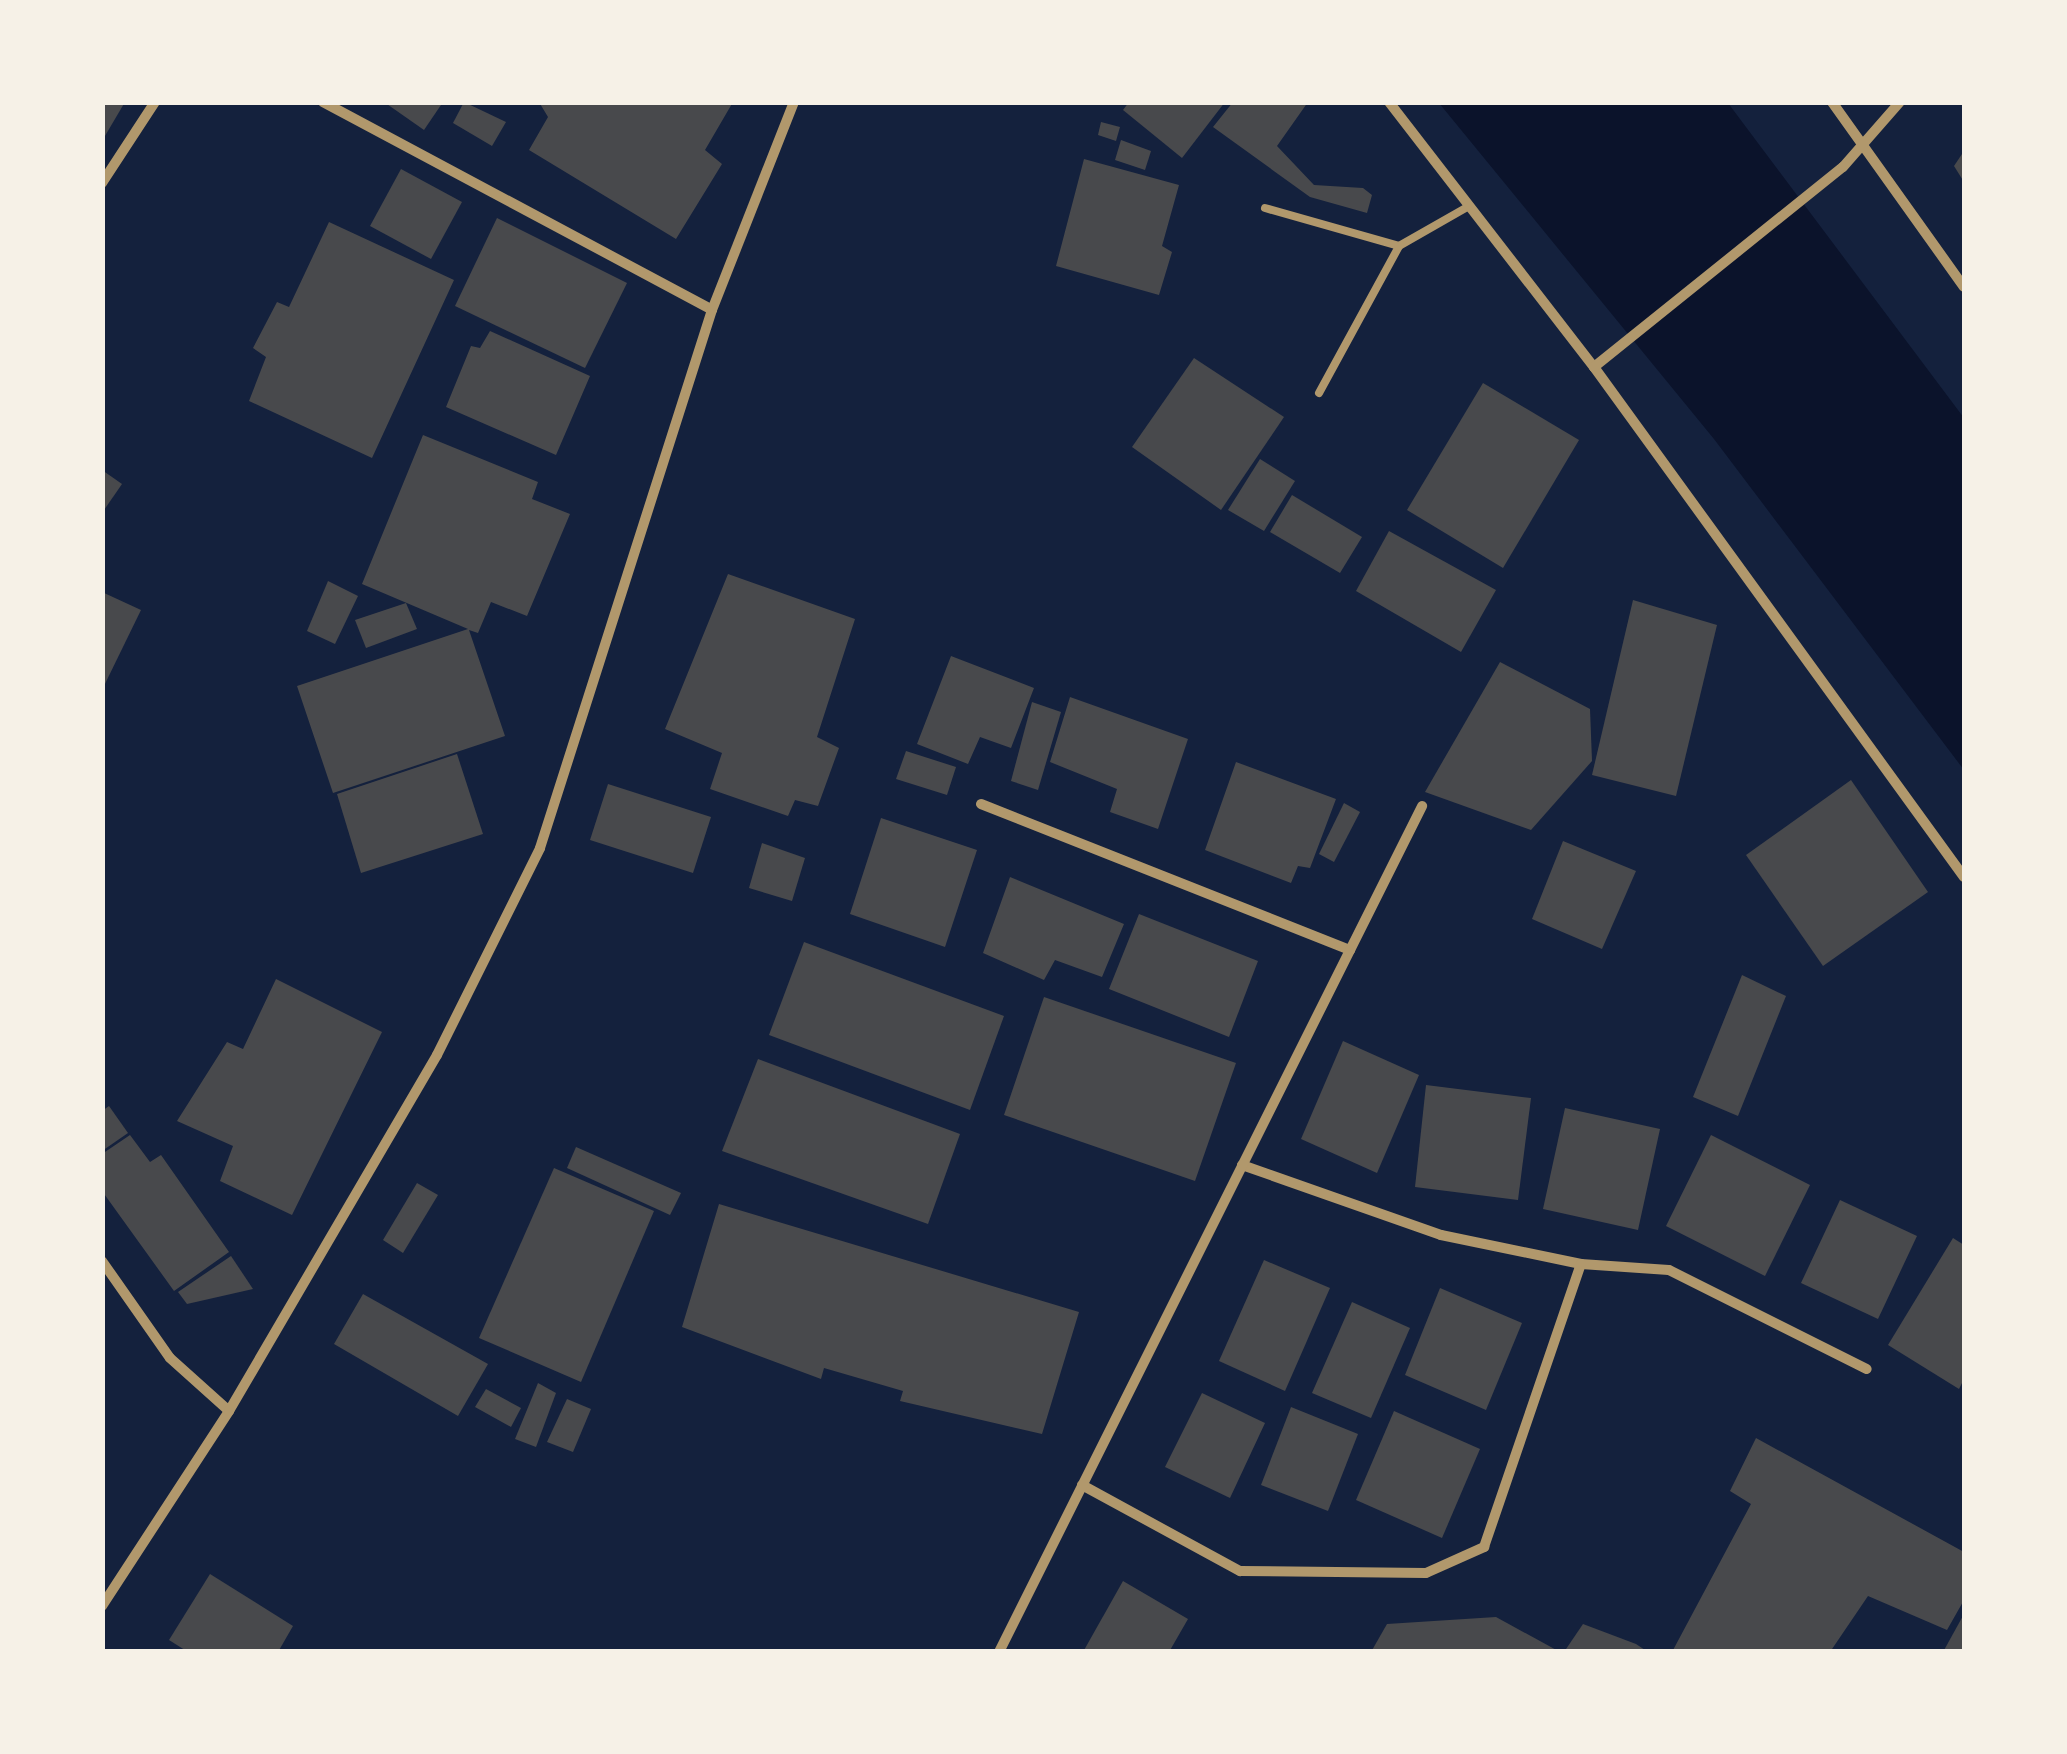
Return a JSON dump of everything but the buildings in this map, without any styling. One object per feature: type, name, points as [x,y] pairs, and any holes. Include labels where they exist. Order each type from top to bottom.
[{"type":"street","points":[[102,183],[155,102]]},
{"type":"street","points":[[324,102],[712,310]]},
{"type":"street","points":[[102,1606],[229,1410],[437,1056],[540,848],[712,310],[794,102]]},
{"type":"street","points":[[1389,102],[1594,367],[1964,876]]},
{"type":"street","points":[[1832,102],[1964,288]]},
{"type":"street","points":[[1594,367],[1619,351],[1843,167],[1900,102]]},
{"type":"street","points":[[981,804],[1350,950]]},
{"type":"street","points":[[999,1652],[1422,806]]},
{"type":"street","points":[[1242,1165],[1441,1234],[1581,1264],[1669,1270],[1867,1369]]},
{"type":"street","points":[[102,1261],[170,1358],[229,1410]]},
{"type":"street","points":[[1082,1485],[1240,1571],[1426,1573],[1484,1548],[1581,1264]]},
{"type":"lane","points":[[1319,393],[1399,246],[1469,206]]},
{"type":"lane","points":[[1265,208],[1399,246]]},
{"type":"water","points":[[1439,103],[1728,103],[1964,418],[1964,770],[1714,439]]}]
